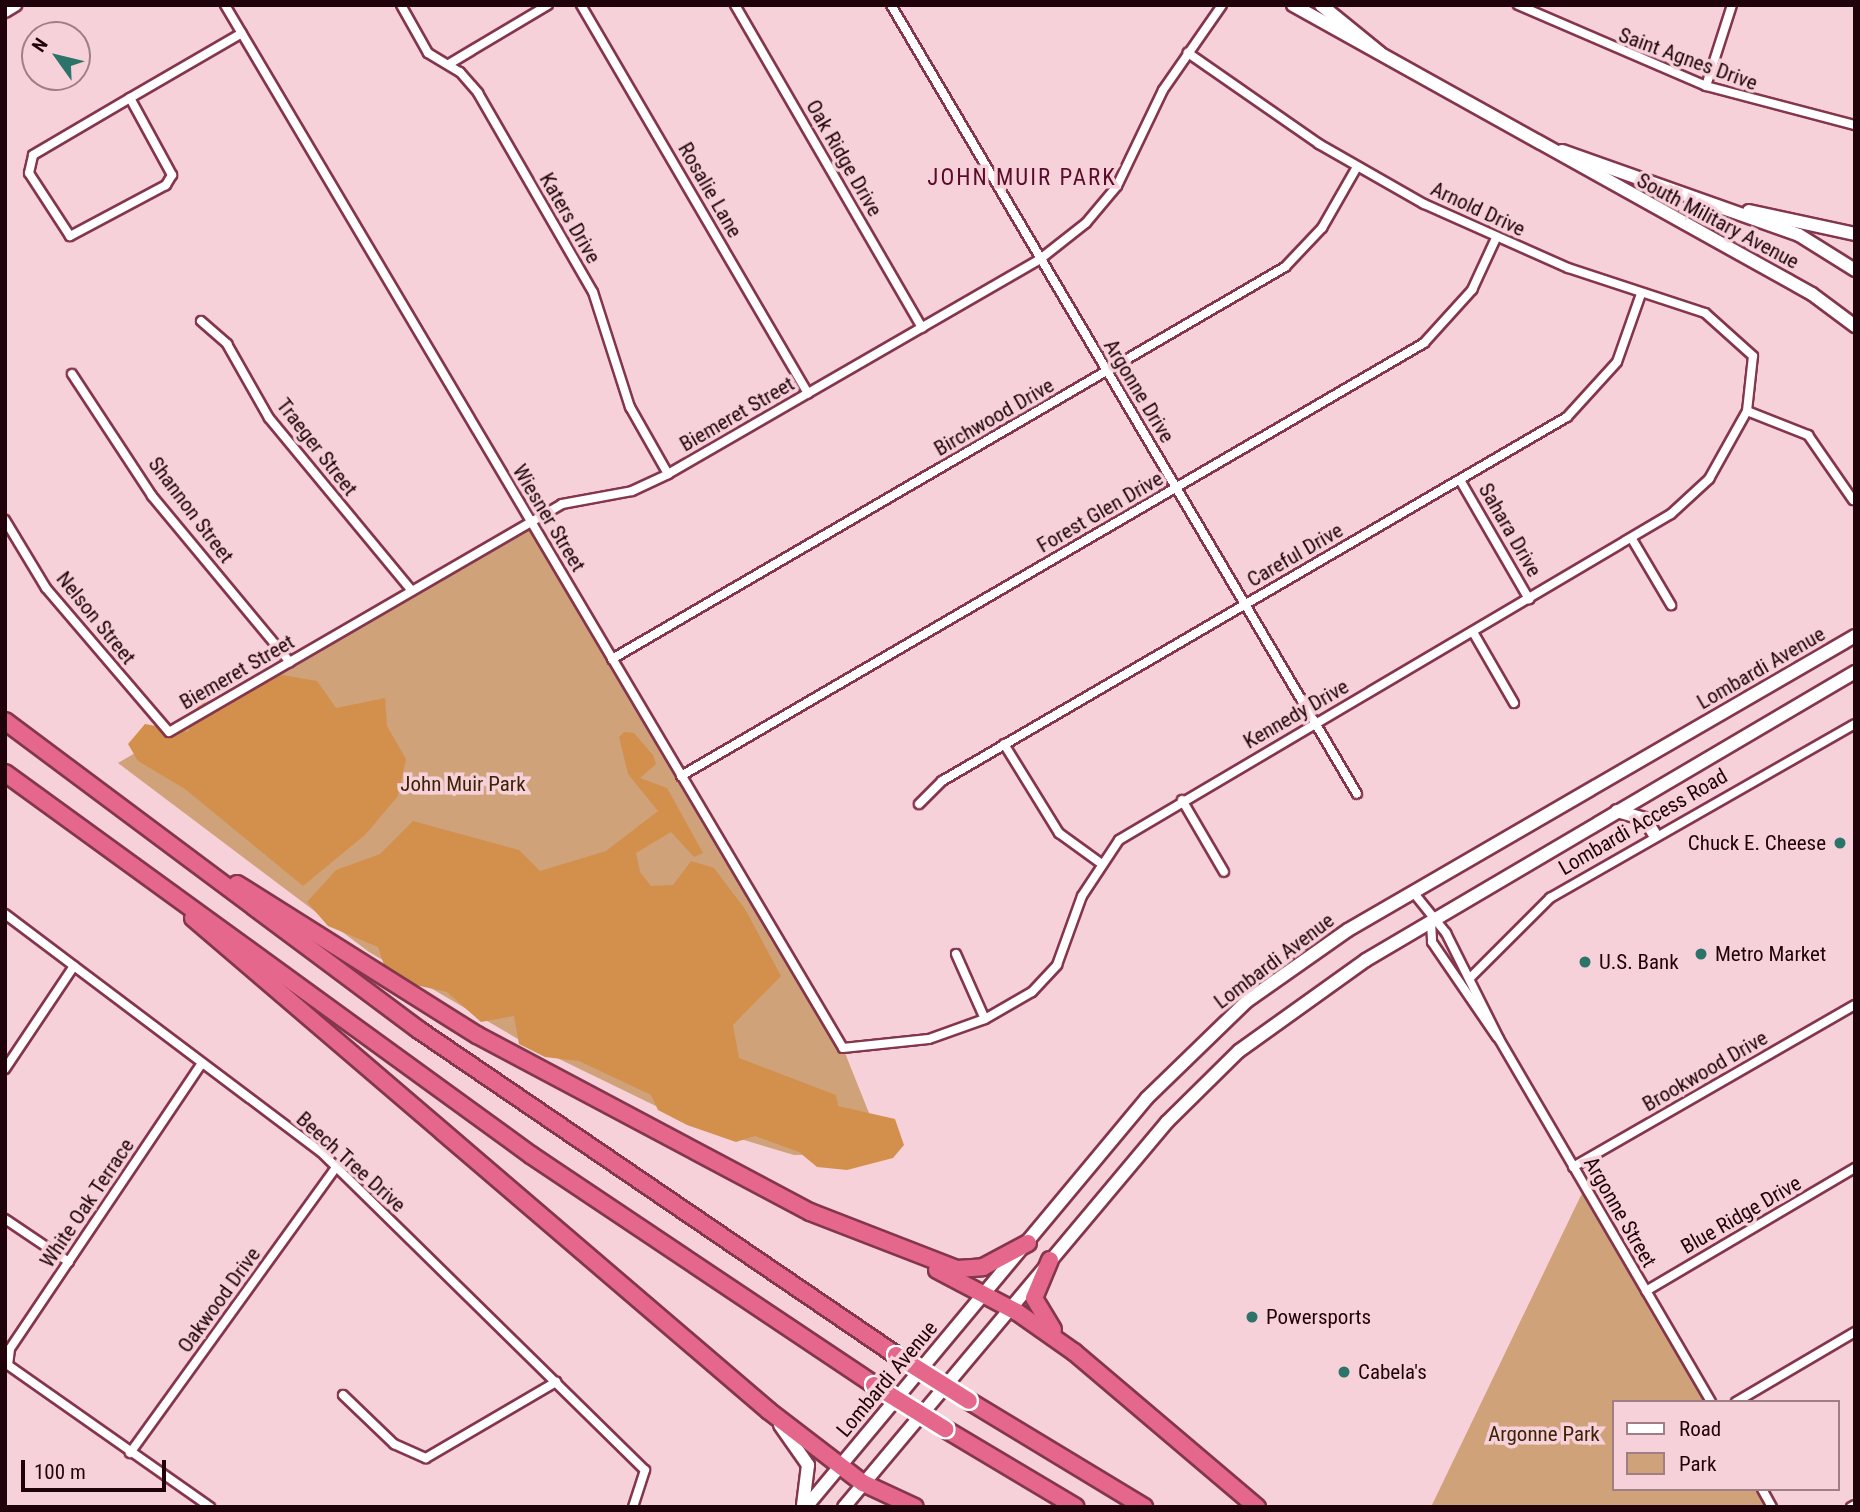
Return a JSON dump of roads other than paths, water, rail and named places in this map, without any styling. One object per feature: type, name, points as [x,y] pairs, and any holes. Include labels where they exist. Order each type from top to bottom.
[{"type":"highway","points":[[5,721],[550,1123],[896,1355],[1144,1507]]},
{"type":"highway","points":[[5,773],[531,1155],[874,1385],[1076,1507]]},
{"type":"highway","points":[[209,872],[250,890],[372,973],[547,1075],[731,1175],[898,1250],[1010,1308],[1074,1352],[1257,1507]]},
{"type":"highway","points":[[171,893],[214,941],[769,1411],[863,1483],[915,1507]]},
{"type":"highway","points":[[898,1250],[968,1270],[1028,1243]]},
{"type":"highway","points":[[1050,1260],[1034,1305],[1074,1352]]},
{"type":"main road","points":[[5,11],[15,5]]},
{"type":"main road","name":"South Military Avenue","points":[[1293,5],[1562,151],[1623,193],[1812,294],[1855,326]]},
{"type":"main road","name":"South Military Avenue","points":[[1321,5],[1383,56]]},
{"type":"main road","name":"South Military Avenue","points":[[1562,151],[1813,241],[1855,270]]},
{"type":"main road","points":[[1739,213],[1855,234]]},
{"type":"main road","name":"Lombardi Avenue","points":[[804,1507],[985,1295],[1157,1087],[1233,1013],[1315,951],[1855,636]]},
{"type":"main road","points":[[844,1507],[1050,1260],[1227,1061],[1317,991],[1615,811],[1855,672]]},
{"type":"main road","points":[[1645,819],[1654,790]]},
{"type":"main road","points":[[1615,811],[1645,819],[1655,835]]},
{"type":"main road","points":[[769,1411],[806,1458],[809,1486],[804,1507]]},
{"type":"street","name":"Wiesner Street","points":[[225,5],[843,1048]]},
{"type":"street","name":"Katers Drive","points":[[401,5],[428,53],[449,64],[478,93],[593,292],[630,407],[668,474]]},
{"type":"street","points":[[449,64],[548,5]]},
{"type":"street","name":"Rosalie Lane","points":[[581,5],[808,393]]},
{"type":"street","name":"Oak Ridge Drive","points":[[735,5],[922,328]]},
{"type":"street","name":"Argonne Drive","points":[[891,5],[1357,794]]},
{"type":"street","name":"Biemeret Street","points":[[169,732],[531,522],[579,497],[632,491],[668,474],[1040,260],[1086,223],[1117,186],[1188,53],[1222,5]]},
{"type":"street","name":"Saint Agnes Drive","points":[[1518,5],[1706,86],[1855,125]]},
{"type":"street","points":[[1706,86],[1732,5]]},
{"type":"street","points":[[130,98],[172,175],[166,185],[70,236],[27,164],[33,155],[130,98],[242,33]]},
{"type":"street","name":"Arnold Drive","points":[[1188,53],[1357,167],[1496,238],[1641,294],[1705,313],[1741,341],[1756,371]]},
{"type":"street","name":"Birchwood Drive","points":[[612,659],[1285,267],[1322,228],[1357,167]]},
{"type":"street","name":"Forest Glen Drive","points":[[681,776],[1424,343],[1472,290],[1496,238]]},
{"type":"street","name":"Careful Drive","points":[[919,804],[942,781],[1460,480],[1595,394],[1617,362],[1641,294]]},
{"type":"street","name":"Traeger Street","points":[[201,321],[227,344],[269,418],[412,591]]},
{"type":"street","name":"Kennedy Drive","points":[[843,1048],[929,1039],[985,1019],[1032,992],[1057,965],[1099,862],[1134,829],[1671,514],[1709,479],[1747,411],[1756,371]]},
{"type":"street","name":"Shannon Street","points":[[72,374],[152,496],[290,662]]},
{"type":"street","points":[[1747,411],[1808,435],[1853,500]]},
{"type":"street","name":"Sahara Drive","points":[[1460,480],[1529,598]]},
{"type":"street","name":"Nelson Street","points":[[5,520],[46,587],[169,732]]},
{"type":"street","points":[[1632,539],[1671,605]]},
{"type":"street","points":[[1472,632],[1514,703]]},
{"type":"street","name":"Lombardi Access Road","points":[[1471,977],[1498,957],[1528,913],[1655,835],[1855,724]]},
{"type":"street","points":[[1004,744],[1059,833],[1099,862]]},
{"type":"street","points":[[1182,800],[1224,872]]},
{"type":"street","name":"Argonne Street","points":[[1413,892],[1431,921],[1446,933],[1471,977],[1499,1039],[1709,1400]]},
{"type":"street","name":"Beech Tree Drive","points":[[5,914],[336,1167],[645,1470],[634,1507]]},
{"type":"street","name":"Argonne Street","points":[[1431,921],[1432,942],[1484,1026],[1499,1039]]},
{"type":"street","points":[[956,954],[985,1019]]},
{"type":"street","points":[[5,1069],[74,966]]},
{"type":"street","name":"Brookwood Drive","points":[[1573,1167],[1855,1004]]},
{"type":"street","name":"White Oak Terrace","points":[[131,1453],[8,1365],[10,1349],[202,1063]]},
{"type":"street","name":"Oakwood Drive","points":[[131,1453],[336,1167]]},
{"type":"street","name":"Blue Ridge Drive","points":[[1646,1291],[1855,1168]]},
{"type":"street","points":[[5,1219],[69,1262]]},
{"type":"street","points":[[1739,1400],[1855,1332]]},
{"type":"street","points":[[343,1395],[394,1444],[426,1458],[556,1382]]},
{"type":"street","points":[[131,1453],[211,1507]]},
{"type":"street","points":[[1763,1491],[1772,1507]]},
{"type":"place","name":"Chuck E. Cheese","points":[[1840,843]]},
{"type":"place","name":"Metro Market","points":[[1701,954]]},
{"type":"place","name":"U.S. Bank","points":[[1585,962]]},
{"type":"place","name":"Powersports","points":[[1252,1317]]},
{"type":"place","name":"Cabela's","points":[[1344,1372]]},
{"type":"district","name":"JOHN MUIR PARK","points":[[1022,178]]},
{"type":"park label","name":"John Muir Park","points":[[463,784]]},
{"type":"park label","name":"Argonne Park","points":[[1544,1434]]}]
